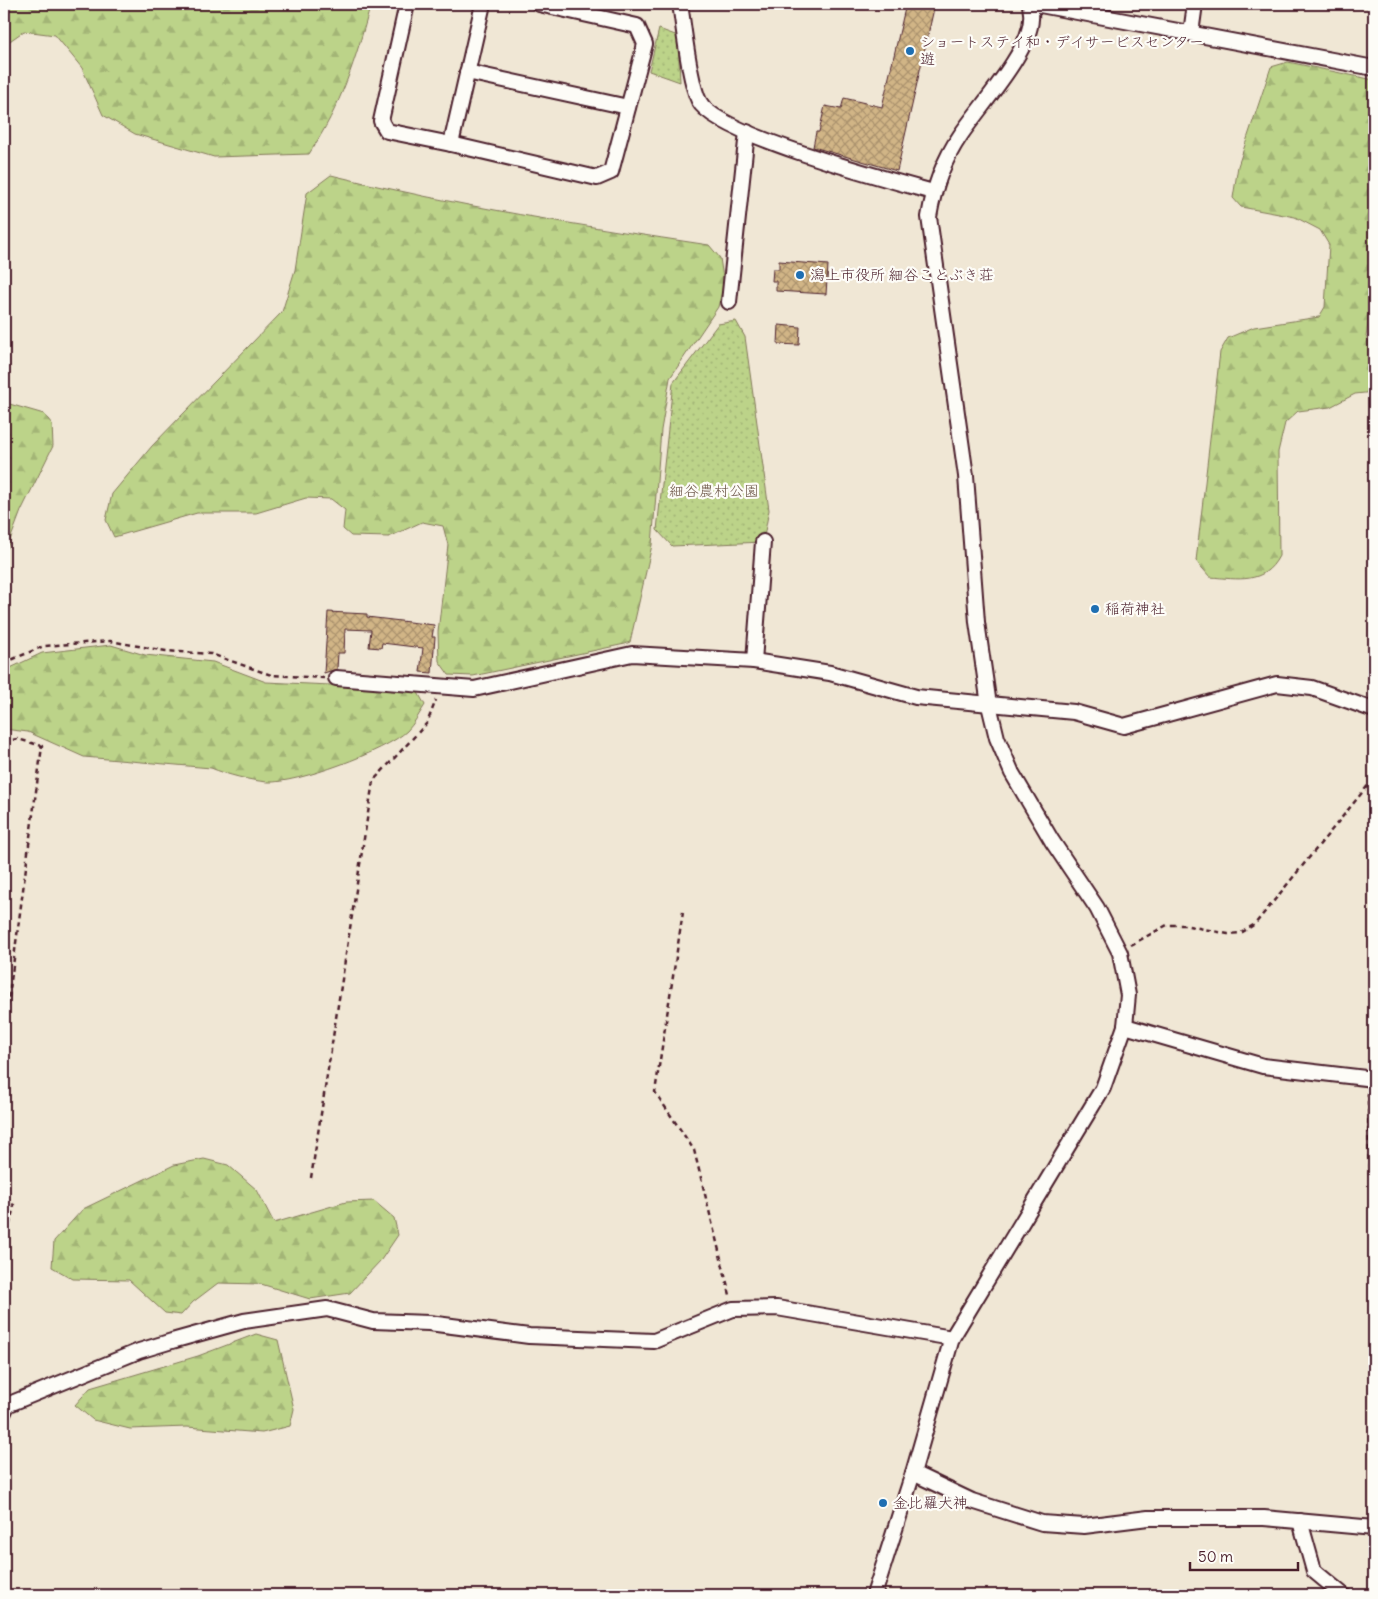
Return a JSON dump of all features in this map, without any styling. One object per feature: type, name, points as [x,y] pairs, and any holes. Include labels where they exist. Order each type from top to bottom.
[{"type":"street","points":[[407,4],[381,121],[388,131],[597,178],[611,172],[645,44],[637,26],[539,4]]},
{"type":"street","points":[[451,144],[484,4]]},
{"type":"street","points":[[680,4],[699,102],[718,117],[747,132],[820,160],[933,192]]},
{"type":"street","points":[[875,1594],[913,1473],[952,1338],[1103,1088],[1125,1026],[1128,995],[1120,953],[1097,908],[1052,842],[1012,773],[997,738],[989,705],[977,622],[966,476],[929,217],[933,192],[940,173],[959,137],[999,84],[1023,45],[1032,20],[1030,4]]},
{"type":"street","points":[[1035,4],[1374,68]]},
{"type":"street","points":[[1191,33],[1195,4]]},
{"type":"street","points":[[467,72],[628,107]]},
{"type":"street","points":[[729,302],[747,132]]},
{"type":"street","points":[[754,661],[763,542]]},
{"type":"street","points":[[336,678],[443,685],[474,689],[632,654],[754,661],[830,673],[916,697],[1074,712],[1124,726],[1277,684],[1312,688],[1374,710]]},
{"type":"street","points":[[1125,1026],[1263,1066],[1371,1080]]},
{"type":"street","points":[[4,1412],[7,1405],[139,1351],[244,1321],[327,1309],[373,1321],[430,1323],[528,1336],[654,1341],[733,1309],[777,1308],[952,1338]]},
{"type":"street","points":[[913,1473],[972,1501],[1042,1523],[1084,1526],[1148,1518],[1264,1518],[1374,1528]]},
{"type":"street","points":[[1300,1521],[1314,1571],[1343,1595]]},
{"type":"path","points":[[4,663],[44,646],[110,641],[166,651],[211,654],[271,675],[336,678]]},
{"type":"path","points":[[311,1178],[373,781],[427,722],[443,685]]},
{"type":"path","points":[[4,740],[18,739],[42,746],[4,1034]]},
{"type":"path","points":[[1120,953],[1148,934],[1167,926],[1184,925],[1228,934],[1241,933],[1255,924],[1374,778]]},
{"type":"path","points":[[683,912],[655,1092],[694,1150],[733,1309]]},
{"type":"path","points":[[1371,1080],[1369,1173],[1374,1187]]},
{"type":"path","points":[[4,1200],[14,1205],[4,1252]]},
{"type":"green space","points":[[4,4],[371,4],[339,100],[309,154],[214,157],[135,134],[103,115],[82,68],[55,35],[24,31],[4,45]]},
{"type":"green space","points":[[659,29],[678,36],[680,82],[649,71]]},
{"type":"green space","points":[[1288,62],[1374,80],[1374,282],[1366,337],[1374,347],[1374,392],[1355,394],[1330,407],[1298,411],[1285,423],[1278,452],[1279,556],[1266,572],[1258,576],[1240,579],[1210,577],[1196,561],[1220,352],[1228,338],[1254,327],[1319,317],[1325,307],[1329,245],[1320,230],[1295,217],[1241,207],[1233,198],[1238,166],[1271,67]]},
{"type":"green space","points":[[331,175],[472,206],[709,245],[720,258],[724,285],[718,307],[670,378],[661,430],[652,545],[630,642],[473,676],[449,675],[439,661],[438,632],[448,545],[443,526],[422,522],[389,537],[351,536],[343,529],[345,510],[331,499],[306,498],[256,513],[197,513],[114,537],[106,520],[112,494],[152,446],[282,312],[295,270],[307,193]]},
{"type":"green space","name":"細谷農村公園","points":[[736,321],[745,337],[769,510],[763,542],[672,546],[657,530],[673,383],[718,324]]},
{"type":"green space","points":[[4,401],[44,414],[52,424],[53,446],[21,511],[4,556]]},
{"type":"green space","points":[[111,645],[145,655],[213,662],[266,682],[416,689],[425,705],[407,731],[380,748],[319,772],[298,778],[267,782],[238,777],[211,768],[84,757],[28,732],[4,729],[4,671],[42,653]]},
{"type":"green space","points":[[204,1159],[228,1165],[257,1190],[274,1223],[346,1202],[374,1201],[394,1218],[398,1235],[381,1260],[350,1293],[310,1299],[261,1284],[218,1283],[193,1302],[181,1315],[165,1313],[129,1280],[73,1279],[52,1267],[54,1241],[83,1209],[174,1165]]},
{"type":"green space","points":[[256,1334],[278,1340],[294,1409],[290,1426],[262,1433],[187,1427],[130,1429],[93,1420],[75,1405],[90,1388],[198,1356]]},
{"type":"building","name":"ショートステイ和・デイサービスセンター 遊","points":[[906,4],[935,4],[897,171],[813,147],[816,132],[819,132],[825,106],[841,109],[844,98],[882,107]]},
{"type":"building","name":"潟上市役所 細谷ことぶき荘","points":[[779,261],[828,265],[826,294],[776,291],[776,281],[772,281],[773,269],[779,269]]},
{"type":"building","points":[[779,325],[800,327],[799,345],[778,344]]},
{"type":"building","points":[[328,612],[367,614],[367,617],[434,625],[432,673],[420,672],[423,648],[382,643],[381,648],[369,647],[371,630],[345,629],[344,653],[338,653],[337,669],[324,673]]},
{"type":"place","name":"ショートステイ和・デイサービスセンター 遊","points":[[910,51]]},
{"type":"place","name":"潟上市役所 細谷ことぶき荘","points":[[800,275]]},
{"type":"place","name":"稲荷神社","points":[[1095,609]]},
{"type":"place","name":"金比羅大神","points":[[883,1503]]}]
